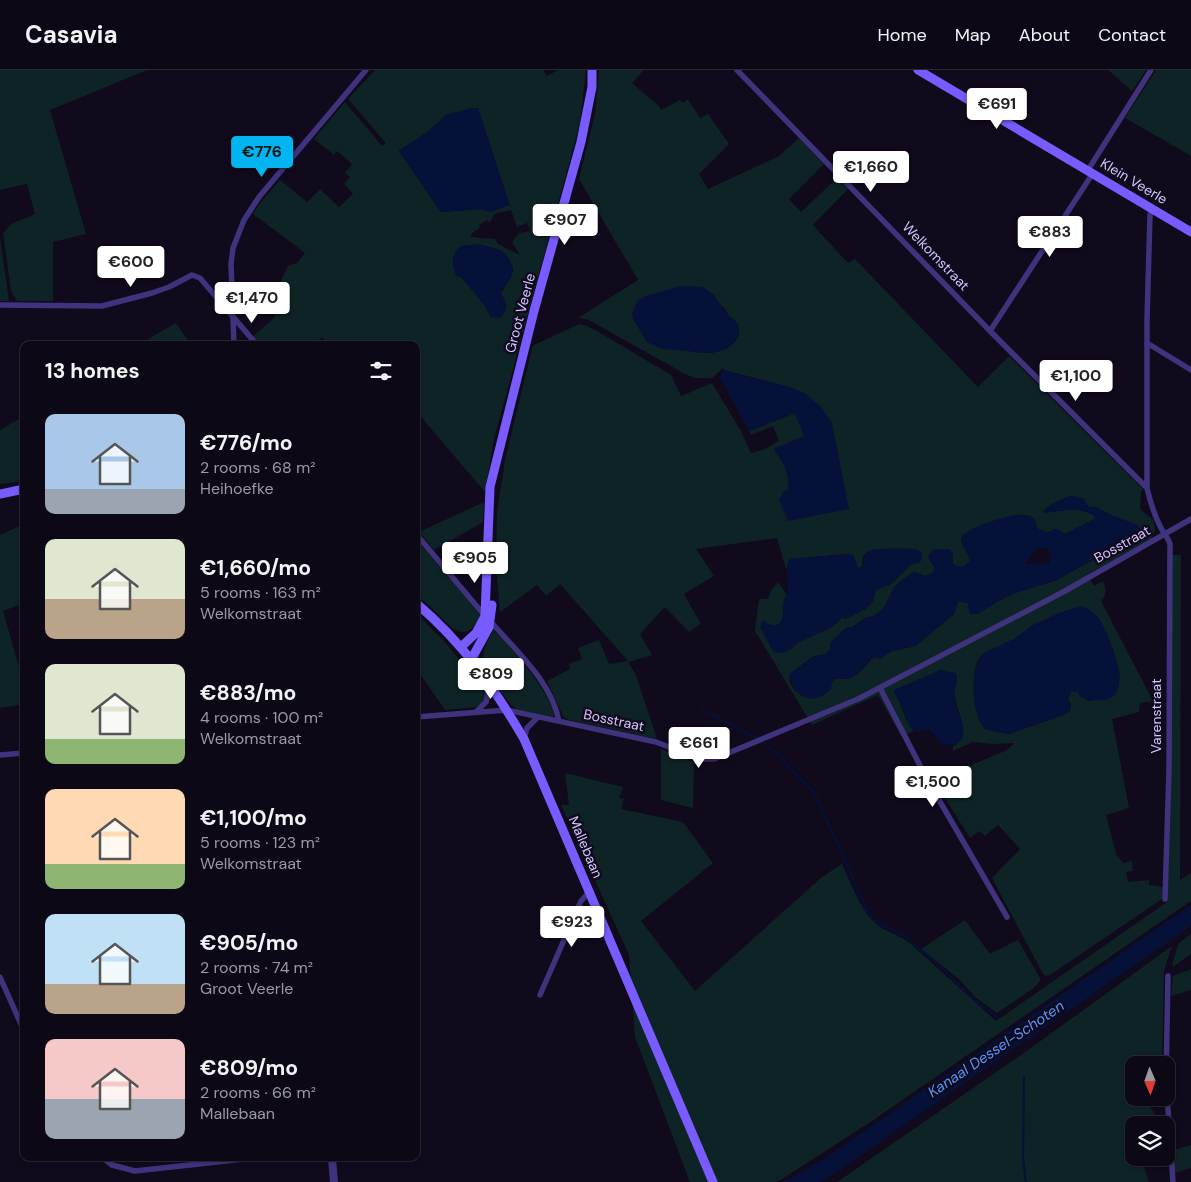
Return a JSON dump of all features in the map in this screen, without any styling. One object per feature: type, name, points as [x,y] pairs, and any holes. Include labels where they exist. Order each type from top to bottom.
[{"type":"main road","name":"Groot Veerle","points":[[472,658],[482,641],[488,619],[490,487],[534,311],[581,142],[592,87],[592,70]]},
{"type":"main road","name":"Klein Veerle","points":[[918,70],[1191,232]]},
{"type":"main road","points":[[0,494],[20,491]]},
{"type":"main road","name":"Mallebaan","points":[[420,608],[472,658],[491,684],[524,739],[713,1182]]},
{"type":"main road","points":[[461,647],[488,619]]},
{"type":"street","points":[[234,341],[231,264],[233,248],[244,220],[259,197],[366,70]]},
{"type":"street","name":"Welkomstraat","points":[[737,70],[990,331],[1147,488]]},
{"type":"street","name":"Klein Veerle","points":[[1091,171],[1151,70]]},
{"type":"street","points":[[990,331],[1091,171]]},
{"type":"street","name":"Bosstraat","points":[[420,717],[507,710],[656,742],[700,758],[714,759],[800,724],[880,688],[1049,599],[1165,534],[1160,528],[1147,488],[1147,343],[1150,215],[1154,210]]},
{"type":"street","points":[[0,305],[102,306],[169,287],[192,274],[200,278],[254,341]]},
{"type":"street","points":[[1147,343],[1191,370]]},
{"type":"street","points":[[1165,534],[1191,519]]},
{"type":"street","name":"Varenstraat","points":[[1165,534],[1170,544],[1169,769],[1165,899]]},
{"type":"street","points":[[420,539],[544,683],[556,708],[559,721]]},
{"type":"street","points":[[476,712],[486,702],[491,684]]},
{"type":"street","points":[[880,688],[928,781],[1007,916]]},
{"type":"street","points":[[524,739],[528,728],[538,717]]},
{"type":"street","points":[[0,756],[20,754]]},
{"type":"street","points":[[540,995],[582,901],[590,891]]},
{"type":"street","points":[[1168,976],[1166,1080],[1173,1182]]},
{"type":"street","points":[[0,977],[20,1022]]},
{"type":"street","points":[[107,1161],[119,1168],[135,1171],[226,1161]]},
{"type":"street","points":[[332,1161],[334,1182]]},
{"type":"green space","points":[[0,70],[147,70],[50,110],[86,234],[53,242],[53,301],[17,301],[11,291],[3,233],[11,224],[35,214],[27,184],[0,190]]},
{"type":"green space","points":[[375,70],[543,70],[547,76],[558,70],[586,70],[580,123],[494,439],[485,492],[420,416],[420,341],[325,341],[322,337],[318,341],[256,341],[252,337],[275,317],[272,299],[288,266],[297,263],[305,253],[253,214],[260,203],[280,180],[307,202],[320,189],[339,207],[353,194],[344,184],[350,177],[345,173],[352,164],[337,151],[334,155],[314,139],[345,102],[382,146],[386,143],[348,99]],"holes":[[[473,108],[502,208],[490,212],[482,209],[441,212],[399,151],[429,131],[446,115]],[[511,210],[517,227],[527,223],[530,231],[519,233],[512,242],[520,255],[498,244],[495,239],[471,237],[471,234],[480,228],[479,225],[487,220],[490,223],[494,214]],[[478,244],[498,249],[507,256],[513,271],[501,293],[506,304],[489,313],[462,278]]]},
{"type":"green space","points":[[599,70],[642,70],[632,83],[659,106],[661,110],[680,100],[683,103],[688,99],[700,118],[708,114],[729,144],[699,174],[708,189],[779,156],[799,138],[824,164],[789,199],[801,212],[837,178],[848,189],[813,225],[848,263],[855,259],[978,387],[1009,356],[1143,489],[1141,492],[1140,509],[1153,520],[1155,530],[1152,538],[1088,574],[1094,586],[1103,581],[1105,592],[1101,601],[1153,701],[1140,703],[1139,712],[1112,719],[1129,808],[1106,815],[1116,854],[1123,863],[1132,861],[1133,871],[1126,872],[1128,882],[1149,880],[1149,885],[1163,887],[1162,899],[1050,975],[1046,976],[1043,974],[992,878],[1020,849],[998,825],[985,836],[979,831],[970,838],[934,781],[1007,750],[1014,743],[993,744],[973,742],[953,751],[953,746],[957,744],[963,726],[954,695],[957,677],[941,670],[895,690],[906,719],[914,731],[901,736],[878,695],[812,725],[755,631],[759,599],[768,599],[770,592],[778,582],[787,595],[783,605],[781,622],[773,626],[763,621],[791,649],[797,643],[836,624],[842,617],[846,619],[867,608],[873,601],[875,590],[891,584],[910,565],[920,562],[916,549],[873,550],[864,555],[862,567],[858,568],[853,555],[847,554],[790,559],[786,569],[777,538],[696,549],[714,576],[684,594],[701,624],[689,632],[665,607],[640,634],[652,655],[628,662],[636,675],[657,739],[566,719],[563,716],[547,681],[570,669],[569,664],[582,659],[578,648],[599,640],[609,664],[628,661],[560,584],[546,596],[537,585],[500,612],[496,564],[497,512],[505,460],[532,348],[534,345],[579,324],[597,331],[671,375],[681,396],[712,383],[741,431],[751,453],[765,449],[779,441],[773,426],[751,435],[749,431],[795,413],[805,436],[774,449],[786,468],[788,491],[849,509],[806,394],[789,387],[723,370],[724,367],[712,378],[695,378],[589,320],[578,318],[638,280],[579,179],[595,114]],"holes":[[[723,306],[728,315],[739,325],[738,337],[733,343],[727,348],[712,352],[703,353],[679,349]],[[1073,496],[1089,507],[1096,507],[1139,526],[1131,543],[1085,564],[1057,580],[1004,598],[977,614],[970,613],[968,603],[958,601],[954,614],[915,646],[892,651],[880,658],[872,659],[861,671],[852,677],[837,677],[821,696],[816,698],[806,697],[792,687],[790,682],[792,672],[814,656],[826,654],[846,628],[852,627],[865,618],[874,616],[883,609],[898,583],[914,572],[925,576],[933,573],[934,567],[929,559],[933,550],[946,549],[953,554],[953,564],[962,567],[970,562],[961,538],[975,529],[994,521],[1014,516],[1030,516],[1038,529],[1047,532],[1056,529],[1065,534],[1096,518],[1087,512],[1081,511],[1051,512],[1050,505]],[[1072,609],[1091,611],[1100,621],[1113,650],[1120,675],[1095,700],[1089,701],[1080,696],[1078,692],[1070,692],[1068,700],[1071,704],[1070,711],[1063,715],[1009,734],[991,731],[979,720],[974,694],[974,675],[977,661],[983,654],[1014,639],[1035,624]]]},
{"type":"green space","points":[[1108,70],[1146,70],[1132,91]]},
{"type":"green space","points":[[1156,70],[1191,70],[1191,156],[1125,118]]},
{"type":"green space","points":[[0,237],[9,301],[0,301]]},
{"type":"green space","points":[[176,323],[188,341],[145,341]]},
{"type":"green space","points":[[20,418],[20,482],[0,484],[0,430]]},
{"type":"green space","points":[[484,502],[483,522],[434,550],[420,532]]},
{"type":"green space","points":[[20,526],[20,605],[3,611],[20,670],[20,705],[0,708],[0,535]]},
{"type":"green space","points":[[420,544],[480,616],[475,625],[469,630],[464,632],[458,631],[420,598]]},
{"type":"green space","points":[[1172,555],[1181,555],[1180,880],[1191,873],[1191,901],[872,1121],[782,1179],[775,1182],[690,1182],[635,1037],[629,955],[561,805],[569,805],[565,773],[623,787],[619,798],[624,799],[621,809],[683,822],[713,863],[641,921],[695,991],[822,877],[842,864],[862,906],[873,921],[880,927],[911,944],[996,1021],[1167,902],[1170,815]]},
{"type":"green space","points":[[420,617],[444,641],[483,689],[485,695],[482,704],[476,707],[445,710],[420,674]]},
{"type":"green space","points":[[493,630],[509,646],[540,685],[553,709],[554,717],[518,710],[497,687],[487,671],[483,659],[485,648]]},
{"type":"green space","points":[[661,749],[694,762],[693,808],[661,800]]},
{"type":"green space","points":[[965,920],[990,954],[1018,940],[1040,978],[1040,981],[1034,988],[997,1013],[975,997],[959,979],[921,949]]},
{"type":"green space","points":[[1191,934],[1191,954],[1173,967],[1178,944]]},
{"type":"green space","points":[[1172,946],[1164,970],[1162,1056],[1125,1056],[1125,1106],[1149,1106],[1156,1116],[1125,1116],[1125,1166],[1144,1166],[1149,1182],[837,1182],[1021,1055]]},
{"type":"green space","points":[[1191,969],[1191,990],[1171,996],[1173,976]]},
{"type":"green space","points":[[1191,1145],[1191,1168],[1175,1173],[1175,1150]]},
{"type":"water","points":[[478,108],[510,205],[490,212],[482,209],[441,212],[399,151],[429,131],[446,115]]},
{"type":"water","points":[[478,244],[503,251],[512,265],[511,277],[501,293],[507,307],[500,318],[490,317],[486,307],[465,281],[456,276],[453,260],[457,250],[460,246]]},
{"type":"water","points":[[680,286],[703,287],[714,295],[728,315],[739,325],[738,337],[726,349],[712,353],[662,349],[647,342],[633,319],[632,313],[637,301],[646,296]]},
{"type":"water","points":[[723,370],[789,387],[806,394],[820,406],[832,423],[849,509],[788,521],[779,500],[783,492],[788,490],[787,473],[774,449],[804,436],[795,413],[749,431],[719,376]]},
{"type":"water","points":[[1070,496],[1083,498],[1089,507],[1096,507],[1139,526],[1139,537],[1131,543],[1085,564],[1057,580],[1018,592],[977,614],[970,614],[968,603],[958,601],[954,614],[915,646],[892,651],[880,659],[874,657],[869,660],[864,668],[849,679],[834,679],[831,689],[818,698],[811,699],[806,697],[796,689],[789,675],[813,657],[826,654],[830,650],[830,643],[844,629],[852,627],[865,618],[874,616],[883,609],[894,587],[914,572],[925,576],[933,573],[934,567],[928,556],[933,550],[950,549],[953,554],[953,564],[962,566],[970,562],[961,538],[972,529],[993,521],[1015,516],[1030,516],[1038,529],[1050,532],[1053,529],[1057,529],[1065,534],[1096,518],[1086,511],[1079,510],[1044,513],[1043,511],[1050,505]],"holes":[[[1036,548],[1047,548],[1050,555],[1050,563],[1025,564]]]},
{"type":"water","points":[[874,549],[916,549],[922,552],[922,559],[920,562],[910,565],[891,584],[876,590],[873,601],[867,608],[846,619],[842,617],[832,627],[797,643],[791,649],[782,653],[776,653],[771,648],[760,627],[763,620],[775,626],[782,620],[783,604],[788,589],[787,569],[790,559],[847,554],[853,555],[858,568],[862,567],[866,554]]},
{"type":"water","points":[[1081,606],[1097,616],[1112,646],[1119,673],[1119,685],[1116,694],[1105,700],[1091,700],[1082,697],[1078,692],[1071,692],[1068,700],[1071,707],[1070,711],[1063,715],[1009,734],[985,729],[977,714],[974,692],[975,670],[983,654],[1014,639],[1035,624],[1061,612]]},
{"type":"water","points":[[941,670],[956,673],[957,676],[954,696],[964,731],[962,739],[951,745],[942,744],[929,729],[919,732],[914,731],[910,727],[894,693],[895,690],[901,687]]},
{"type":"water","name":"Kanaal Dessel-Schoten","points":[[1191,905],[1191,926],[835,1173],[820,1182],[784,1182],[824,1159]]},
{"type":"waterway","points":[[701,709],[759,739]]},
{"type":"waterway","points":[[763,742],[815,794],[868,912],[877,923],[905,936],[941,967],[972,998],[997,1017]]},
{"type":"waterway","points":[[1024,1077],[1023,1159],[1026,1182]]}]
